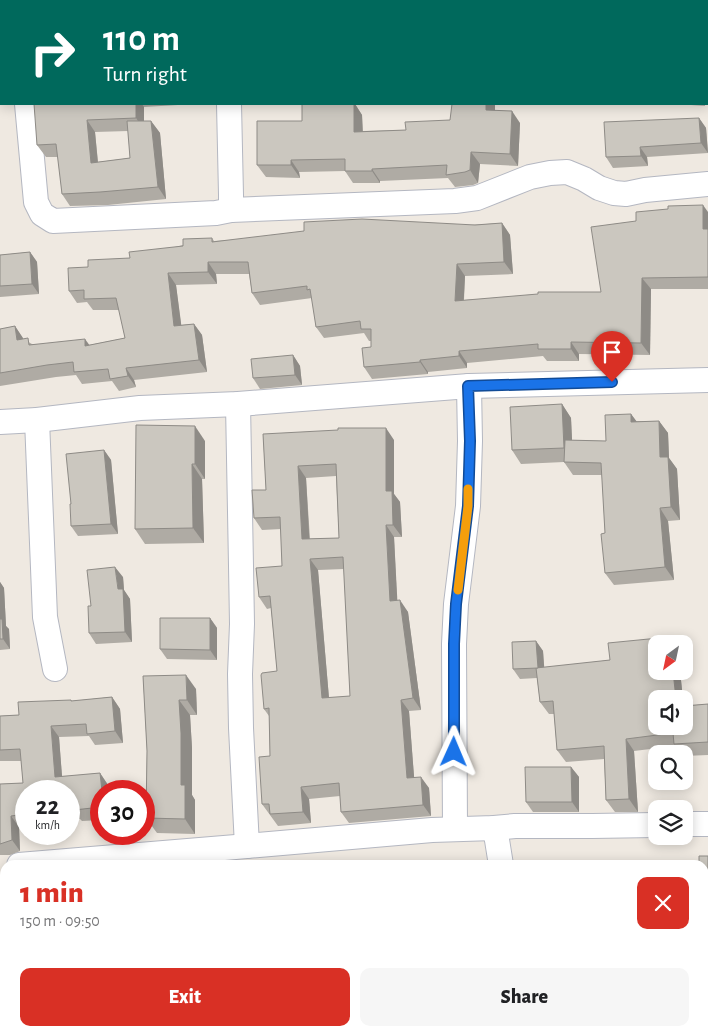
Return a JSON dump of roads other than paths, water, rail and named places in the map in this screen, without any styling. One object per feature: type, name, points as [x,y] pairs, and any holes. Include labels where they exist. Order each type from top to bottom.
[{"type":"street","points":[[27,105],[36,202],[42,214],[53,221],[216,213],[230,210],[455,201],[478,198],[530,178],[550,173],[566,172],[614,193],[626,194],[645,190],[708,184]]},
{"type":"street","points":[[229,105],[232,195],[230,210]]},
{"type":"street","points":[[0,422],[37,420],[140,408],[238,404],[468,386],[708,380]]},
{"type":"street","points":[[455,829],[454,644],[456,604],[468,506],[470,441],[468,386]]},
{"type":"street","points":[[238,404],[242,624],[240,674],[241,728],[247,846]]},
{"type":"street","points":[[37,420],[45,617],[55,668]]},
{"type":"street","points":[[693,824],[708,824]]},
{"type":"street","points":[[79,860],[422,830],[515,826],[648,825]]},
{"type":"street","points":[[494,828],[498,840],[500,860]]}]
